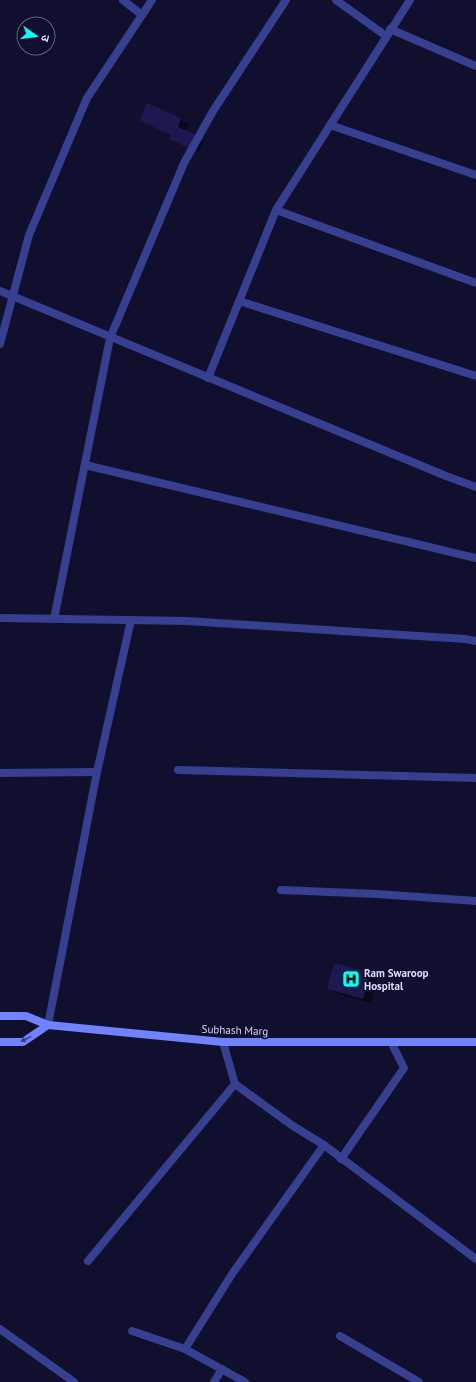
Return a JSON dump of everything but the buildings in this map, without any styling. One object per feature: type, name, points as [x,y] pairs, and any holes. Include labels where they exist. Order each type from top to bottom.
[{"type":"main road","name":"Subhash Marg","points":[[0,1016],[26,1016],[48,1025],[223,1042],[476,1042]]},
{"type":"main road","points":[[0,1042],[23,1042],[48,1025]]},
{"type":"street","points":[[123,0],[142,15]]},
{"type":"street","points":[[0,344],[29,235],[87,98],[152,0]]},
{"type":"street","points":[[54,619],[110,338],[184,163],[213,111],[286,0]]},
{"type":"street","points":[[336,0],[388,32],[476,66]]},
{"type":"street","points":[[208,378],[276,210],[388,32],[410,0]]},
{"type":"street","points":[[330,125],[476,175]]},
{"type":"street","points":[[276,210],[476,283]]},
{"type":"street","points":[[0,291],[110,338],[476,487]]},
{"type":"street","points":[[239,301],[476,376]]},
{"type":"street","points":[[85,465],[476,558]]},
{"type":"street","points":[[0,618],[187,621],[476,640]]},
{"type":"street","points":[[48,1025],[96,772],[131,620]]},
{"type":"street","points":[[178,770],[476,778]]},
{"type":"street","points":[[0,773],[96,772]]},
{"type":"street","points":[[281,890],[377,894],[476,901]]},
{"type":"street","points":[[223,1042],[234,1084],[293,1126],[324,1145],[476,1259]]},
{"type":"street","points":[[341,1158],[404,1068],[391,1042]]},
{"type":"street","points":[[88,1260],[234,1084]]},
{"type":"street","points":[[185,1349],[232,1274],[324,1145]]},
{"type":"street","points":[[0,1329],[74,1382]]},
{"type":"street","points":[[132,1331],[185,1349],[245,1382]]},
{"type":"street","points":[[340,1336],[419,1382]]},
{"type":"street","points":[[214,1382],[222,1370]]},
{"type":"place","name":"Ram Swaroop Hospital","points":[[351,979]]}]
